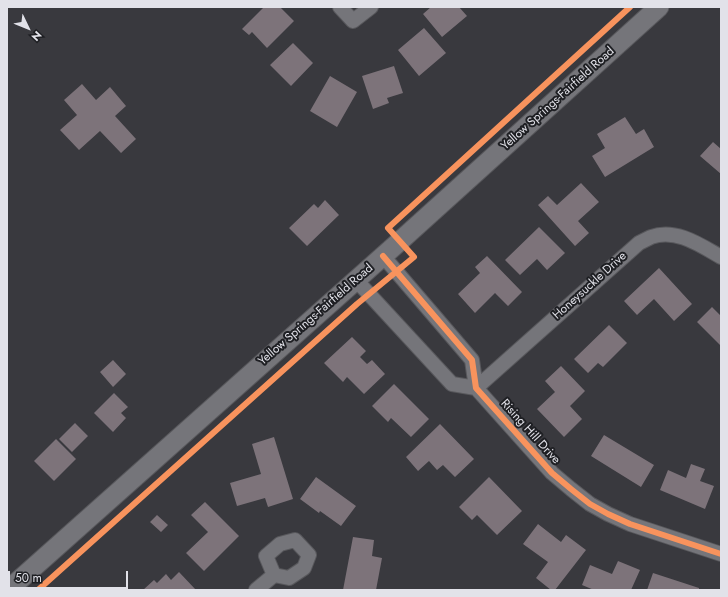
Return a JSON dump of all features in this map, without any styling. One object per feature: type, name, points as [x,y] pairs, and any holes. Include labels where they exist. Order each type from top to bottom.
[{"type":"main road","name":"Yellow Springs-Fairfield Road","points":[[8,590],[383,256],[659,7]]},
{"type":"street","points":[[340,7],[353,21],[371,7]]},
{"type":"street","name":"Honeysuckle Drive","points":[[476,388],[639,243],[652,237],[667,235],[683,237],[721,257]]},
{"type":"street","points":[[356,280],[452,384],[476,388],[472,360],[383,256]]},
{"type":"street","name":"Rising Hill Drive","points":[[476,388],[552,473],[590,504],[630,524],[721,554]]},
{"type":"street","points":[[256,590],[274,575]]},
{"type":"building","points":[[264,7],[280,7],[294,21],[267,48],[252,32],[249,35],[242,29]]},
{"type":"building","points":[[431,7],[459,7],[467,16],[442,37],[423,14]]},
{"type":"building","points":[[424,28],[446,53],[419,76],[398,50]]},
{"type":"building","points":[[293,43],[313,63],[291,86],[270,65]]},
{"type":"building","points":[[394,66],[403,93],[387,98],[389,103],[373,109],[362,76]]},
{"type":"building","points":[[330,76],[357,92],[337,127],[310,111]]},
{"type":"building","points":[[82,84],[96,100],[110,87],[126,106],[115,116],[136,139],[121,153],[100,131],[79,150],[60,130],[77,115],[64,100]]},
{"type":"building","points":[[625,117],[636,134],[644,129],[654,147],[605,177],[592,156],[605,148],[597,134]]},
{"type":"building","points":[[713,142],[721,149],[721,174],[700,156]]},
{"type":"building","points":[[581,183],[599,202],[578,221],[589,233],[575,246],[538,205],[548,196],[557,205]]},
{"type":"building","points":[[325,200],[339,215],[307,246],[289,228],[314,204],[318,208]]},
{"type":"building","points":[[539,227],[565,253],[547,270],[537,259],[520,275],[505,260]]},
{"type":"building","points":[[487,256],[522,292],[508,306],[495,293],[475,313],[458,294],[480,273],[475,267]]},
{"type":"building","points":[[659,268],[692,304],[674,321],[654,299],[637,315],[624,301]]},
{"type":"building","points":[[712,307],[721,316],[721,346],[697,322]]},
{"type":"building","points":[[609,325],[627,343],[603,367],[598,363],[588,373],[574,359]]},
{"type":"building","points":[[352,337],[366,351],[360,357],[367,364],[372,360],[385,374],[364,394],[347,377],[343,382],[324,363]]},
{"type":"building","points":[[113,360],[126,374],[113,387],[100,372]]},
{"type":"building","points":[[561,366],[585,391],[570,406],[582,419],[564,437],[537,409],[555,392],[545,381]]},
{"type":"building","points":[[394,384],[429,419],[411,437],[391,418],[388,422],[372,406]]},
{"type":"building","points":[[114,393],[128,407],[121,413],[126,418],[113,432],[94,413]]},
{"type":"building","points":[[75,423],[88,436],[72,452],[59,439]]},
{"type":"building","points":[[440,424],[474,459],[455,477],[443,465],[437,470],[429,461],[418,471],[406,457]]},
{"type":"building","points":[[604,435],[654,465],[641,487],[591,456]]},
{"type":"building","points":[[274,437],[293,499],[268,507],[265,498],[237,506],[230,483],[261,474],[252,444]]},
{"type":"building","points":[[56,439],[76,459],[54,481],[34,461]]},
{"type":"building","points":[[691,464],[705,469],[700,481],[714,486],[705,509],[660,490],[668,470],[686,478]]},
{"type":"building","points":[[316,477],[356,506],[341,526],[320,511],[319,513],[300,499]]},
{"type":"building","points":[[489,477],[522,511],[497,535],[477,515],[472,520],[459,507]]},
{"type":"building","points":[[205,502],[239,536],[204,571],[186,553],[208,532],[191,515]]},
{"type":"building","points":[[157,515],[168,525],[161,532],[150,522]]},
{"type":"building","points":[[538,524],[561,542],[566,535],[586,550],[555,590],[551,590],[536,578],[548,562],[523,544]]},
{"type":"building","points":[[353,537],[374,540],[372,556],[382,558],[376,590],[343,590]]},
{"type":"building","points":[[618,561],[640,570],[631,590],[594,590],[582,585],[590,565],[612,574]]},
{"type":"building","points":[[179,572],[196,590],[143,590],[154,580],[157,583],[166,574],[171,580]]},
{"type":"building","points":[[653,573],[699,588],[699,590],[647,590]]},
{"type":"cycle path","points":[[38,590],[357,304],[414,257],[388,228],[630,7]]},
{"type":"cycle path","points":[[383,256],[472,360],[476,388],[552,473],[590,504],[608,514],[630,524],[721,554]]}]
